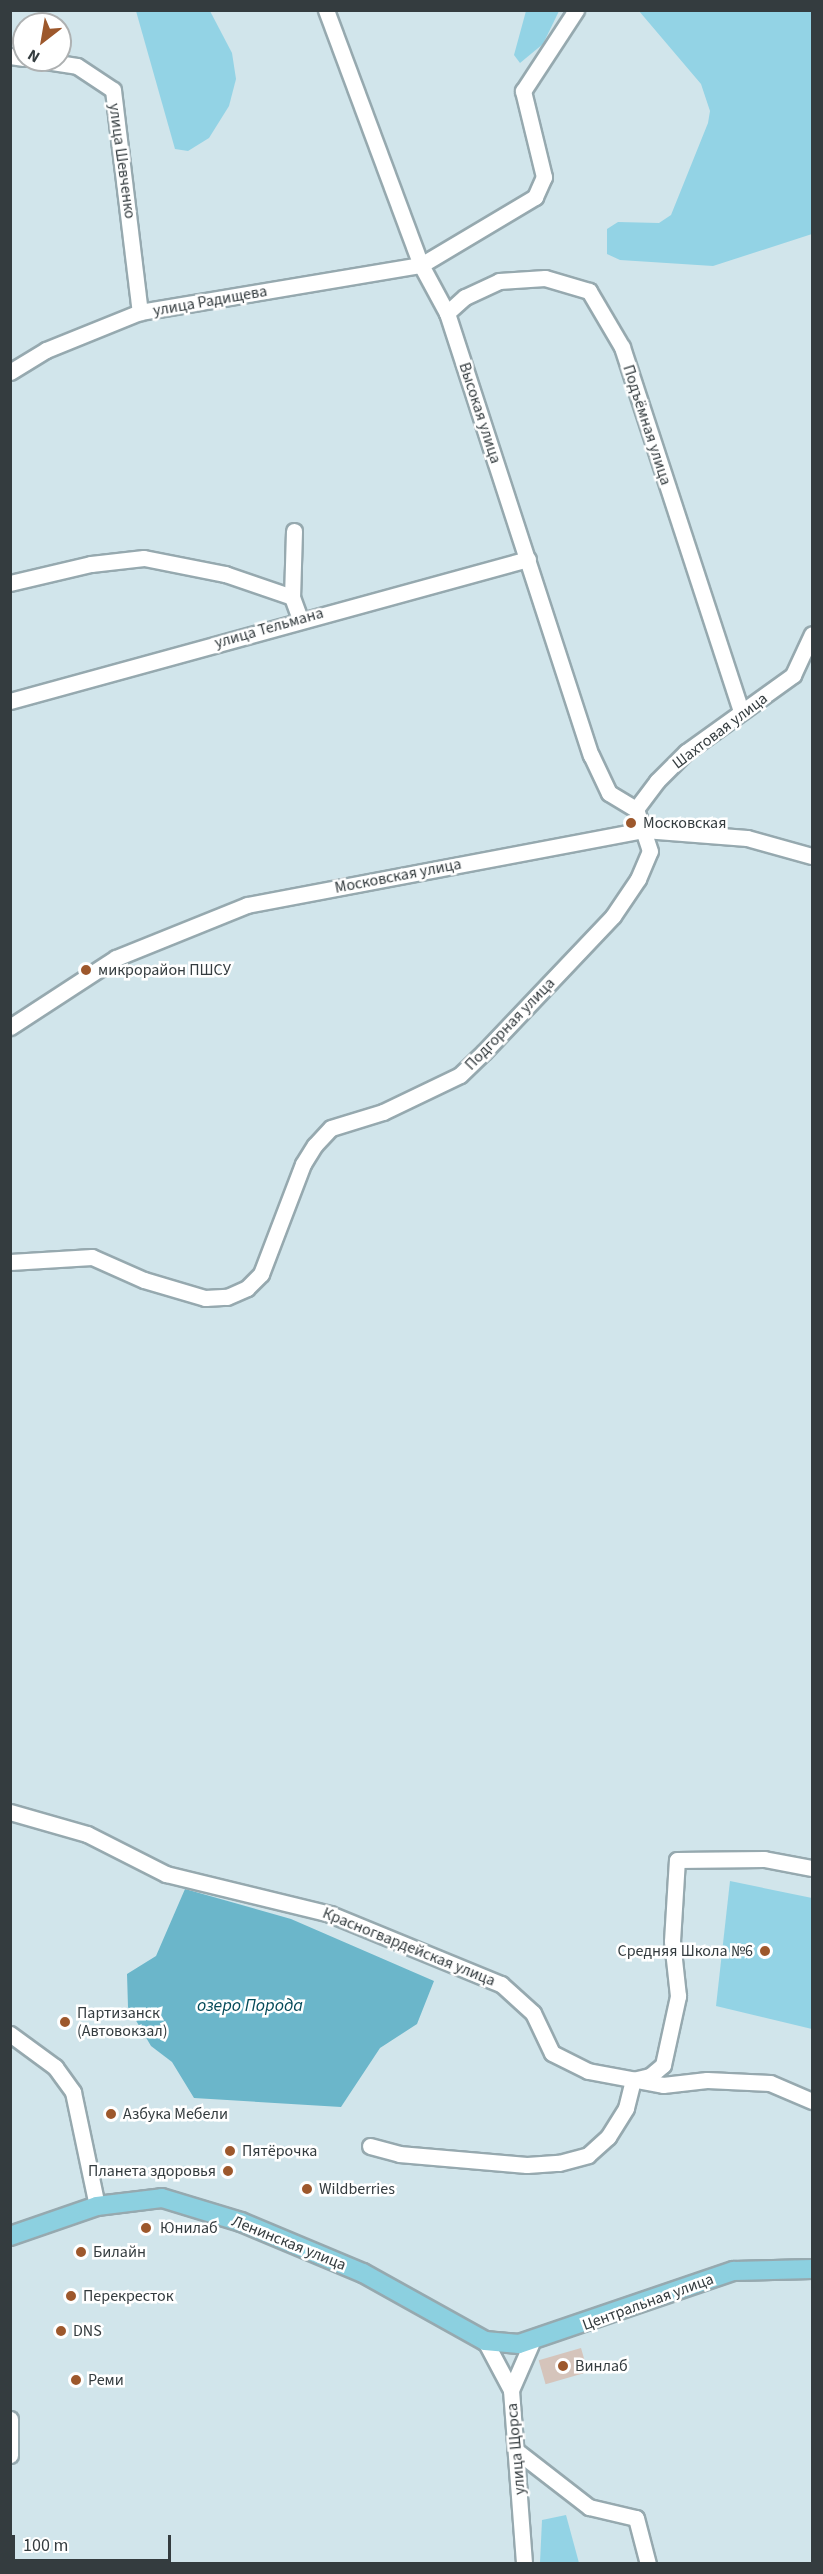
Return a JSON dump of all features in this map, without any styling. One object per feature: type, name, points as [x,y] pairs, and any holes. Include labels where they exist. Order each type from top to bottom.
[{"type":"main road","name":"Ленинская улица","points":[[10,2236],[97,2206],[162,2198],[241,2222],[363,2273],[485,2341]]},
{"type":"main road","name":"Центральная улица","points":[[485,2341],[531,2344],[734,2271],[813,2268]]},
{"type":"street","name":"Высокая улица","points":[[326,10],[421,265],[447,313],[591,755],[609,793],[636,809]]},
{"type":"street","points":[[421,265],[542,189],[544,177],[523,91],[576,10]]},
{"type":"street","name":"улица Шевченко","points":[[72,65],[77,66],[112,90],[140,312]]},
{"type":"street","name":"улица Радищева","points":[[10,372],[46,350],[140,312],[421,265]]},
{"type":"street","name":"Подъёмная улица","points":[[447,313],[465,297],[499,281],[545,278],[589,291],[622,347],[741,711]]},
{"type":"street","points":[[294,531],[292,597],[300,619]]},
{"type":"street","points":[[10,583],[91,564],[144,558],[225,573],[292,597]]},
{"type":"street","name":"улица Тельмана","points":[[10,701],[300,619],[528,559]]},
{"type":"street","name":"Шахтовая улица","points":[[636,809],[686,752],[793,675],[813,634]]},
{"type":"street","points":[[636,809],[644,830]]},
{"type":"street","name":"Московская улица","points":[[10,1027],[116,958],[248,905],[644,830],[747,838],[813,856]]},
{"type":"street","name":"Подгорная улица","points":[[10,1262],[92,1257],[205,1298],[227,1297],[247,1288],[261,1274],[303,1164],[315,1145],[331,1128],[383,1112],[460,1075],[613,916],[650,851],[644,830]]},
{"type":"street","name":"Красногвардейская улица","points":[[10,1812],[87,1834],[166,1874],[330,1914],[501,1984],[533,2013],[552,2053],[588,2071],[663,2085],[707,2080],[770,2083],[813,2102]]},
{"type":"street","points":[[370,2146],[410,2155],[559,2163],[588,2155],[608,2137],[626,2108],[633,2080],[650,2076],[663,2065],[675,2022],[678,1996],[672,1941],[677,1860],[764,1859],[813,1868]]},
{"type":"street","points":[[10,2034],[55,2067],[73,2092],[97,2206]]},
{"type":"street","name":"улица Щорса","points":[[485,2341],[511,2390],[518,2452],[524,2564]]},
{"type":"street","points":[[511,2390],[531,2344]]},
{"type":"street","points":[[10,2419],[10,2454]]},
{"type":"street","points":[[518,2452],[589,2507],[636,2518],[648,2564]]},
{"type":"shaded area","points":[[136,11],[210,11],[232,53],[236,79],[229,106],[209,138],[188,151],[175,149]]},
{"type":"shaded area","points":[[526,11],[559,11],[543,44],[520,63],[514,55]]},
{"type":"shaded area","points":[[639,11],[812,11],[812,234],[713,266],[620,260],[607,254],[607,229],[618,222],[659,223],[671,215],[708,123],[710,111],[701,84]]},
{"type":"shaded area","name":"Средняя Школа №6","points":[[730,1881],[812,1898],[812,2029],[716,2006]]},
{"type":"shaded area","points":[[566,2515],[579,2563],[540,2563],[542,2520]]},
{"type":"water","name":"озеро Порода","points":[[185,1889],[291,1919],[434,1981],[417,2024],[380,2048],[341,2107],[194,2098],[172,2062],[151,2046],[128,2007],[127,1974],[156,1956]]},
{"type":"building","name":"Винлаб","points":[[581,2348],[588,2372],[546,2384],[539,2360]]},
{"type":"place","name":"Московская","points":[[631,823]]},
{"type":"place","name":"микрорайон ПШСУ","points":[[86,970]]},
{"type":"place","name":"Средняя Школа №6","points":[[765,1951]]},
{"type":"place","name":"Партизанск (Автовокзал)","points":[[65,2022]]},
{"type":"place","name":"Азбука Мебели","points":[[111,2114]]},
{"type":"place","name":"Пятёрочка","points":[[230,2151]]},
{"type":"place","name":"Планета здоровья","points":[[228,2171]]},
{"type":"place","name":"Wildberries","points":[[307,2189]]},
{"type":"place","name":"Юнилаб","points":[[146,2228]]},
{"type":"place","name":"Билайн","points":[[81,2252]]},
{"type":"place","name":"Перекресток","points":[[71,2296]]},
{"type":"place","name":"DNS","points":[[61,2331]]},
{"type":"place","name":"Винлаб","points":[[563,2366]]},
{"type":"place","name":"Реми","points":[[76,2380]]}]
